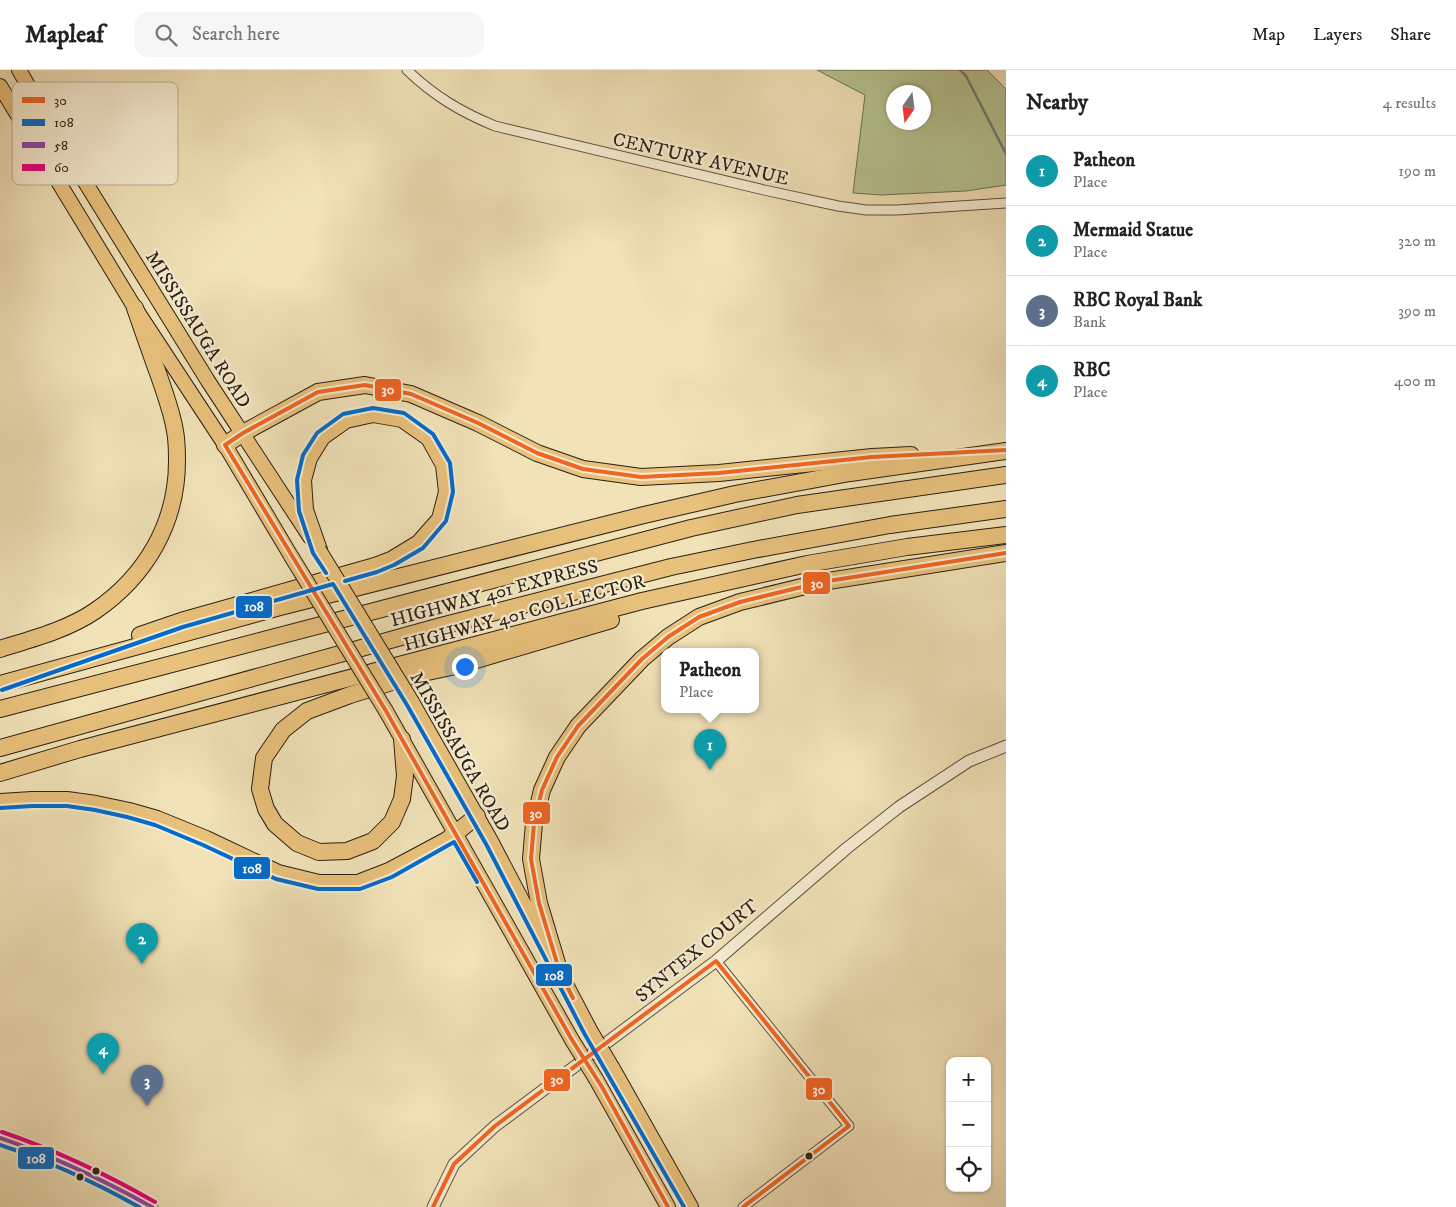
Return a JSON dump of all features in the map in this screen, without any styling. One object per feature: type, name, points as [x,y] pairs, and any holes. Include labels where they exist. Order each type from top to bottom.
[{"type":"highway","points":[[0,649],[71,624],[94,612],[111,600],[148,559],[161,537],[168,520],[177,476],[176,433],[171,412],[135,308]]},
{"type":"highway","points":[[225,445],[243,433],[318,392],[365,385],[412,394],[478,423],[537,453],[574,466],[641,477],[719,473],[872,457],[1006,451]]},
{"type":"highway","points":[[1,684],[181,621],[375,566],[391,560],[419,544],[440,519],[447,492],[444,465],[429,438],[402,419],[374,414],[346,420],[322,437],[309,458],[303,480],[305,510],[319,550]]},
{"type":"highway","points":[[1,684],[280,607],[653,513],[735,494],[850,473],[1006,451]]},
{"type":"highway","name":"HIGHWAY 401 EXPRESS","points":[[0,709],[690,528],[797,505],[1006,475]]},
{"type":"highway","name":"HIGHWAY 401 EXPRESS","points":[[0,748],[441,626],[671,567],[890,525],[1006,509]]},
{"type":"highway","name":"HIGHWAY 401 COLLECTOR","points":[[0,773],[80,749],[642,601],[807,564],[907,547],[1006,535]]},
{"type":"highway","points":[[560,973],[539,903],[531,858],[534,823],[542,790],[557,757],[578,726],[642,659],[668,636],[699,617],[740,602],[822,582],[1006,553]]},
{"type":"highway","points":[[402,738],[405,776],[402,799],[392,822],[374,841],[346,851],[320,852],[297,843],[275,824],[266,809],[260,789],[264,758],[283,730],[307,711],[350,695],[418,674],[456,666],[557,637],[760,575]]},
{"type":"highway","points":[[0,802],[67,800],[129,810],[206,839],[278,873],[319,884],[358,882],[381,874],[447,840],[477,816]]},
{"type":"main road","name":"MISSISSAUGA ROAD","points":[[19,70],[26,82]]},
{"type":"main road","points":[[0,86],[12,106]]},
{"type":"main road","points":[[60,185],[135,308],[225,445],[386,711],[668,1207]]},
{"type":"main road","name":"MISSISSAUGA ROAD","points":[[86,185],[208,381],[319,550],[412,702],[491,841],[590,1030],[691,1207]]},
{"type":"street","name":"CENTURY AVENUE","points":[[407,70],[435,95],[473,117],[495,126],[764,190],[866,210],[897,210],[1006,203]]},
{"type":"street","name":"SYNTEX COURT","points":[[433,1207],[454,1164],[495,1126],[716,961],[847,848],[899,807],[969,761],[1006,746]]},
{"type":"street","points":[[716,961],[848,1126],[743,1207]]},
{"type":"street","points":[[0,1138],[64,1162],[99,1178],[152,1207]]},
{"type":"green space","points":[[817,70],[987,70],[1006,89],[1006,185],[966,191],[881,195],[853,193],[865,95]]},
{"type":"waterway","points":[[960,70],[966,76],[1006,154]]},
{"type":"transit line","name":"30","points":[[668,1207],[602,1087],[572,1040],[386,711],[225,445],[243,433],[318,392],[365,385],[411,394],[478,423],[537,453],[583,469],[641,477],[719,473],[872,457],[1006,450]]},
{"type":"transit line","name":"108","points":[[326,573],[313,553],[299,511],[297,480],[303,455],[317,433],[343,414],[373,408],[404,413],[433,434],[450,463],[453,492],[446,521],[423,548],[394,565],[345,581]]},
{"type":"transit line","name":"30","points":[[573,998],[560,973],[539,903],[531,859],[534,823],[542,790],[557,757],[578,726],[642,659],[668,637],[699,617],[740,602],[822,582],[1006,553]]},
{"type":"transit line","name":"108","points":[[2,690],[183,627],[333,584],[407,705],[486,844],[584,1033],[684,1207]]},
{"type":"transit line","name":"108","points":[[0,808],[67,806],[127,817],[155,825],[276,879],[318,889],[360,889],[392,877],[454,842],[477,882]]},
{"type":"transit line","name":"30","points":[[433,1207],[454,1164],[495,1126],[716,961],[849,1126],[743,1207]]},
{"type":"transit line","name":"60","points":[[2,1132],[80,1163],[155,1202]]},
{"type":"transit line","name":"58","points":[[0,1138],[78,1169],[152,1207]]},
{"type":"transit line","name":"108","points":[[0,1145],[71,1173],[139,1207]]},
{"type":"place","name":"Patheon","points":[[710,770]]},
{"type":"place","name":"Mermaid Statue","points":[[142,964]]},
{"type":"place","name":"RBC","points":[[103,1074]]},
{"type":"place","name":"RBC Royal Bank","points":[[147,1106]]}]
